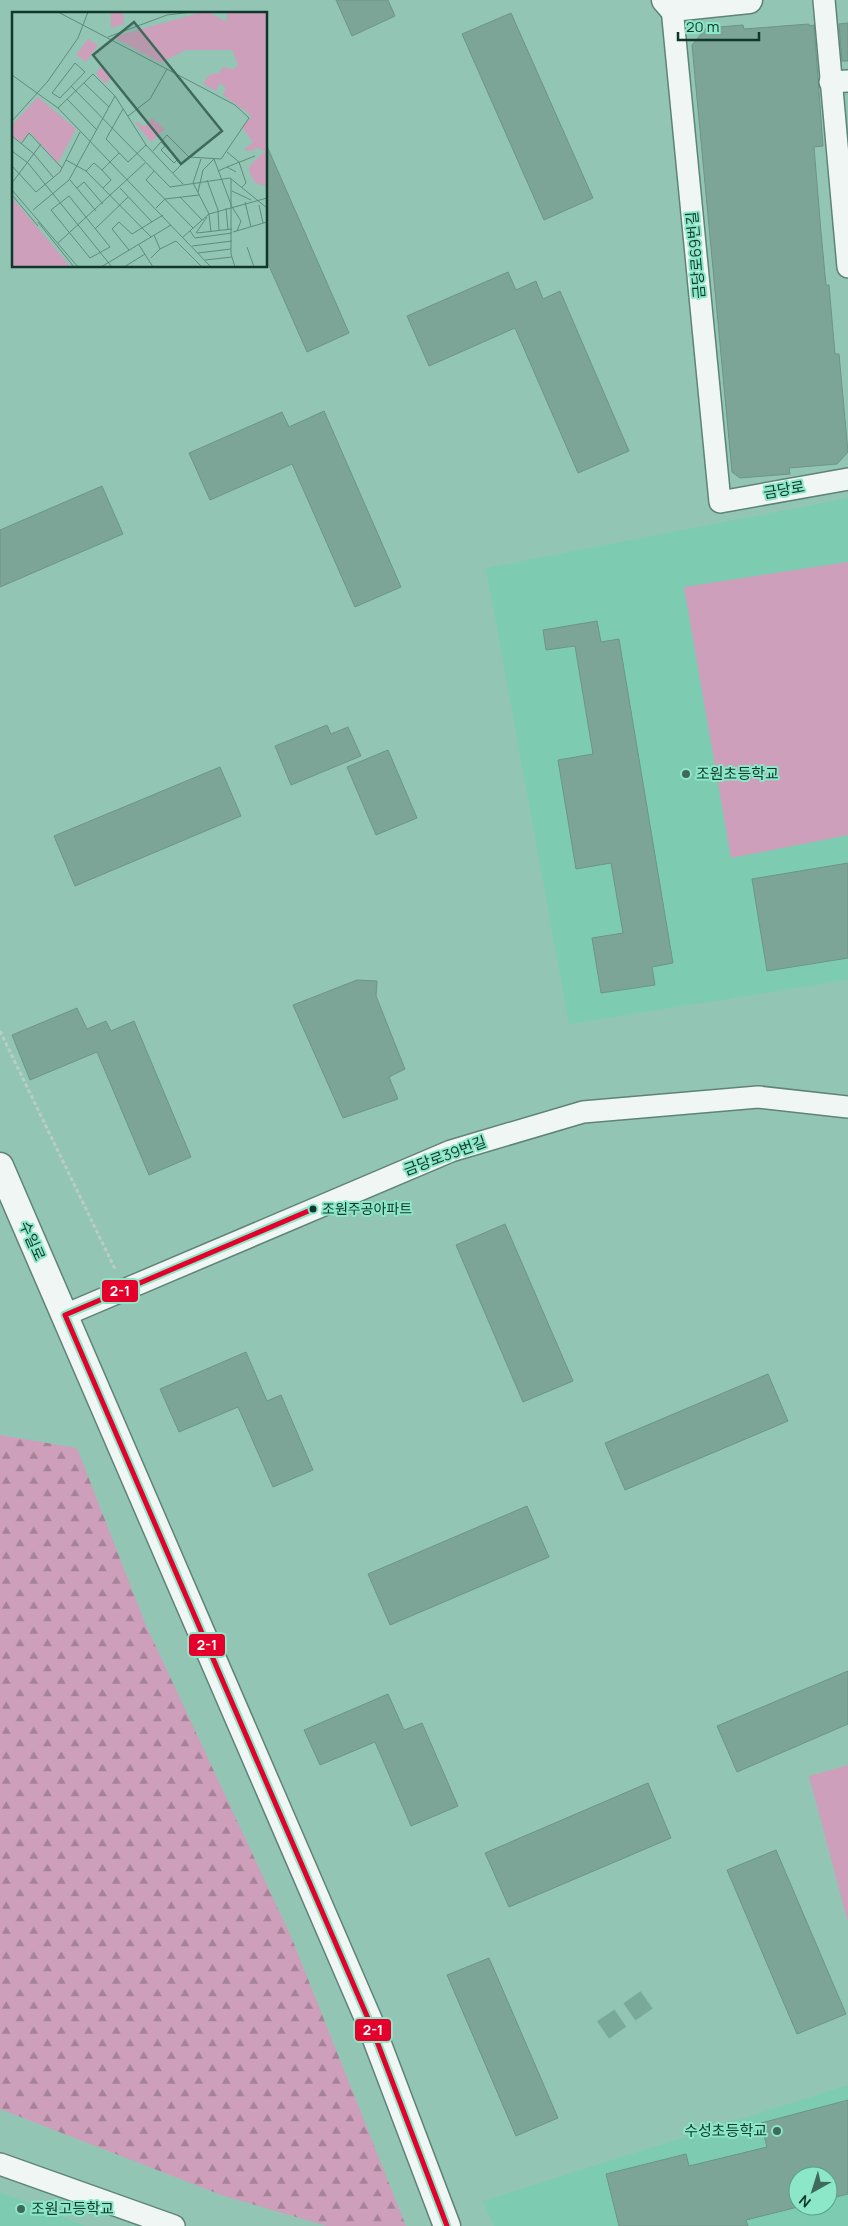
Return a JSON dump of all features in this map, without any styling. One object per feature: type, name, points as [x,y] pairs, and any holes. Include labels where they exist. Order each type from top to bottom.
[{"type":"street","name":"금당로69번길","points":[[720,502],[669,4],[749,0]]},
{"type":"street","points":[[824,0],[839,82],[848,267]]},
{"type":"street","name":"금당로","points":[[720,502],[848,479]]},
{"type":"street","name":"금당로39번길","points":[[65,1315],[451,1151],[583,1112],[758,1097],[848,1107]]},
{"type":"street","name":"수일로","points":[[0,1166],[370,2023],[447,2226]]},
{"type":"street","points":[[0,2164],[174,2226]]},
{"type":"path","points":[[0,1030],[125,1289]]},
{"type":"shaded area","name":"조원초등학교","points":[[848,498],[848,980],[569,1024],[486,568]]},
{"type":"shaded area","name":"수성초등학교","points":[[848,2085],[848,2226],[494,2226],[483,2201]]},
{"type":"shaded area","name":"조원고등학교","points":[[0,2192],[86,2226],[0,2226]]},
{"type":"green space","points":[[848,562],[848,835],[731,858],[684,587]]},
{"type":"green space","points":[[0,1435],[77,1448],[145,1623],[292,1939],[406,2226],[327,2226],[224,2196],[0,2109]]},
{"type":"green space","points":[[848,1765],[848,1922],[809,1776]]},
{"type":"building","points":[[336,0],[388,0],[395,16],[352,36]]},
{"type":"building","points":[[511,13],[593,198],[544,220],[462,34]]},
{"type":"building","points":[[848,23],[848,61],[842,61],[839,24]]},
{"type":"building","points":[[809,24],[809,26],[814,25],[823,146],[814,147],[821,232],[826,285],[829,285],[835,354],[839,354],[848,452],[837,464],[789,468],[790,474],[740,478],[732,472],[692,45],[706,28],[743,25],[744,29]]},
{"type":"building","points":[[268,149],[349,333],[307,352],[268,264]]},
{"type":"building","points":[[508,272],[516,290],[536,281],[543,299],[560,291],[629,451],[578,473],[515,328],[429,366],[407,316]]},
{"type":"building","points":[[324,411],[401,587],[355,607],[292,464],[210,500],[189,453],[282,412],[289,427]]},
{"type":"building","points":[[102,486],[123,534],[0,587],[0,530]]},
{"type":"building","points":[[597,621],[601,642],[619,639],[673,963],[652,967],[655,985],[601,993],[592,938],[623,933],[611,863],[576,869],[558,760],[593,754],[575,646],[546,650],[543,630]]},
{"type":"building","points":[[327,725],[331,734],[348,727],[361,756],[291,785],[275,746]]},
{"type":"building","points":[[388,750],[417,818],[376,835],[347,767]]},
{"type":"building","points":[[220,767],[241,816],[75,886],[54,836]]},
{"type":"building","points":[[848,863],[848,958],[767,971],[752,879]]},
{"type":"building","points":[[357,980],[377,981],[376,996],[405,1069],[389,1077],[398,1099],[343,1118],[293,1005]]},
{"type":"building","points":[[77,1008],[87,1029],[106,1021],[111,1031],[134,1021],[191,1157],[149,1175],[97,1052],[30,1080],[12,1035]]},
{"type":"building","points":[[505,1224],[573,1381],[523,1402],[456,1245]]},
{"type":"building","points":[[246,1352],[267,1401],[281,1395],[313,1470],[273,1487],[238,1407],[179,1432],[160,1389]]},
{"type":"building","points":[[768,1374],[788,1421],[625,1490],[605,1443]]},
{"type":"building","points":[[527,1506],[549,1557],[390,1625],[368,1574]]},
{"type":"building","points":[[848,1671],[848,1724],[737,1772],[717,1726]]},
{"type":"building","points":[[388,1694],[404,1730],[422,1723],[458,1806],[411,1826],[375,1742],[320,1765],[304,1730]]},
{"type":"building","points":[[648,1783],[671,1838],[509,1907],[485,1853]]},
{"type":"building","points":[[776,1850],[846,2014],[797,2034],[727,1870]]},
{"type":"building","points":[[489,1958],[558,2118],[516,2136],[447,1975]]},
{"type":"building","points":[[848,2100],[848,2194],[838,2196],[838,2166],[788,2166],[788,2210],[746,2220],[748,2226],[619,2226],[606,2174],[686,2154],[689,2166],[767,2147],[761,2123]]},
{"type":"tunnel","points":[[603,2030],[648,1999]]},
{"type":"transit line","name":"2-1","points":[[313,1209],[65,1315],[370,2023],[447,2226]]},
{"type":"place","name":"조원초등학교","points":[[686,774]]},
{"type":"place","name":"조원주공아파트","points":[[313,1209]]},
{"type":"place","name":"수성초등학교","points":[[777,2131]]},
{"type":"place","name":"조원고등학교","points":[[21,2209]]}]
